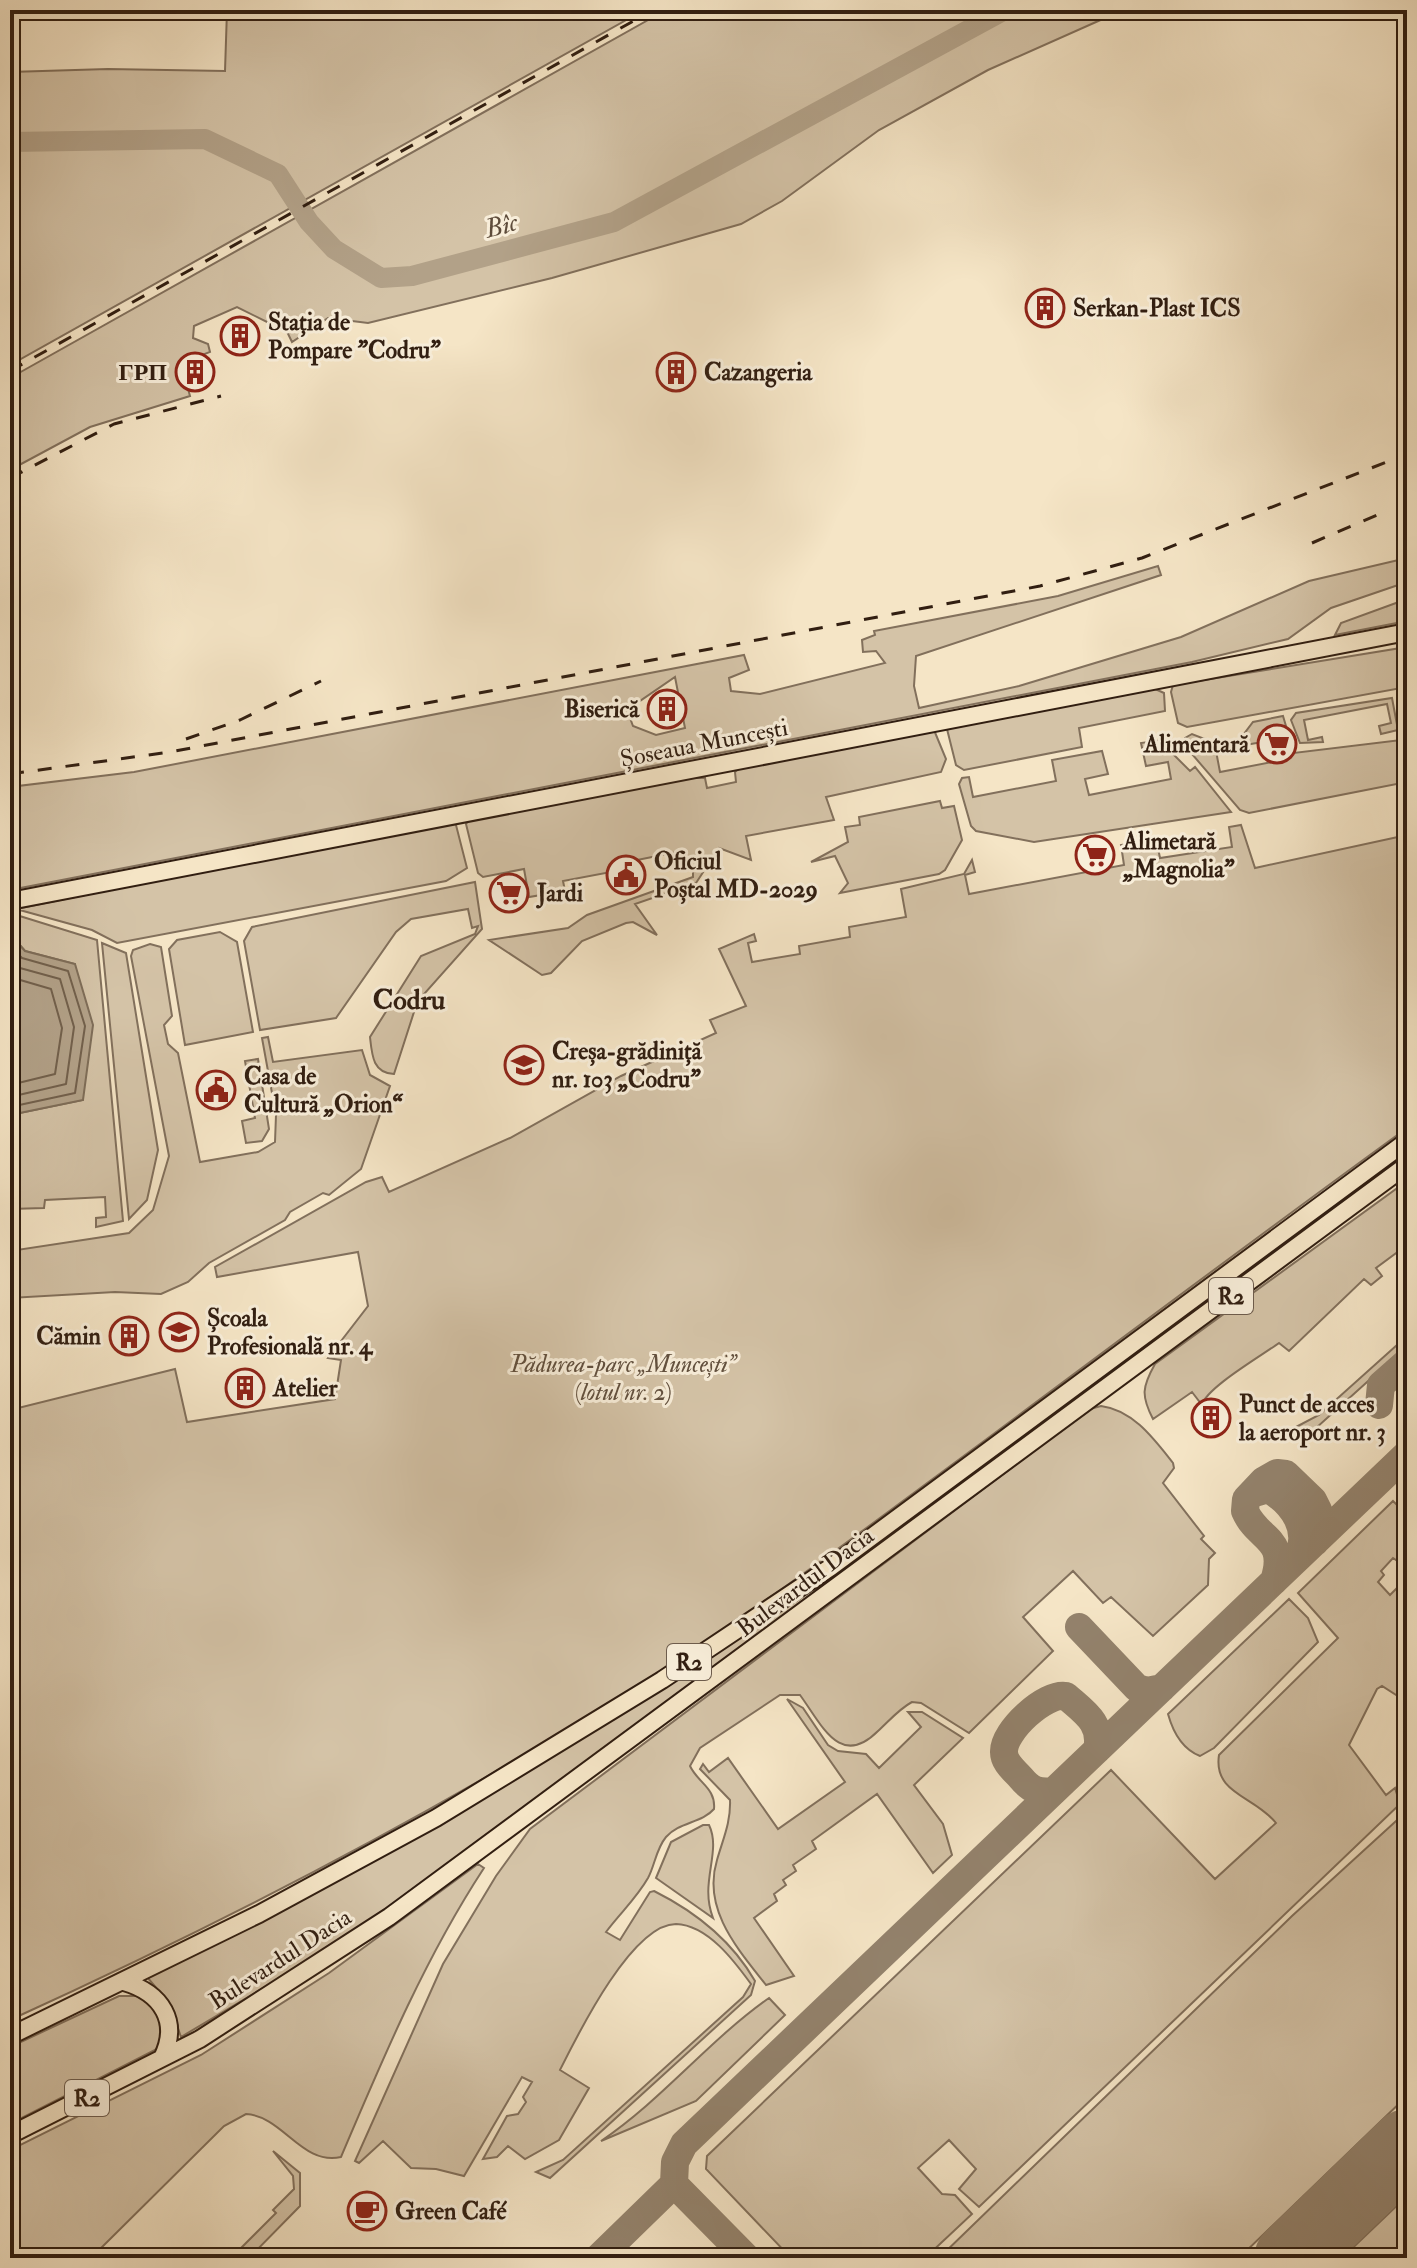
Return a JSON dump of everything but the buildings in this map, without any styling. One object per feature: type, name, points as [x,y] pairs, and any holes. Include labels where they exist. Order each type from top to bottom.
[{"type":"main road","name":"Șoseaua Muncești","points":[[10,901],[1407,632]]},
{"type":"main road","name":"Bulevardul Dacia","points":[[10,2036],[124,1982],[436,1818],[662,1680],[831,1567],[1407,1141]]},
{"type":"main road","name":"Bulevardul Dacia","points":[[10,2135],[162,2058],[278,1991],[389,1917],[1407,1165]]},
{"type":"main road","points":[[1096,1372],[1107,1387]]},
{"type":"main road","points":[[124,1982],[149,1992],[168,2016],[170,2043],[162,2058]]},
{"type":"green space","points":[[227,10],[644,10],[10,365],[10,72],[108,69],[225,71]]},
{"type":"green space","points":[[666,10],[1123,10],[988,70],[879,130],[782,201],[741,224],[552,278],[368,323],[328,318],[292,342],[279,315],[269,323],[237,307],[194,326],[193,338],[208,344],[210,352],[181,363],[190,396],[90,427],[10,470],[10,378]]},
{"type":"green space","points":[[1407,558],[1407,582],[1331,608],[1288,639],[1192,662],[10,890],[10,787],[134,772],[744,655],[749,670],[729,678],[731,691],[760,694],[885,663],[876,651],[863,652],[862,640],[875,635],[874,631],[1058,596],[1158,566],[1161,575],[916,656],[914,686],[919,708],[1019,686],[1181,637],[1309,581]],"holes":[[[675,677],[685,728],[656,735],[633,726],[627,710]]]},
{"type":"green space","points":[[1407,599],[1407,621],[1335,635],[1341,623]]},
{"type":"green space","points":[[1407,647],[1407,687],[1187,727],[1178,723],[1171,692],[1173,685]]},
{"type":"green space","points":[[1153,688],[1164,693],[1165,711],[1079,728],[1082,747],[964,770],[956,765],[947,729],[951,727]]},
{"type":"green space","points":[[1392,698],[1398,730],[1381,734],[1379,726],[1391,723],[1387,704],[1304,720],[1308,740],[1322,737],[1323,742],[1300,743],[1291,720],[1296,713]]},
{"type":"green space","points":[[1283,716],[1294,753],[1401,740],[1407,745],[1407,782],[1249,813],[1240,810],[1186,747],[1185,738],[1192,734],[1228,748],[1216,751],[1220,772],[1288,759],[1284,738],[1234,747],[1253,722]]},
{"type":"green space","points":[[934,730],[946,759],[941,772],[826,797],[834,820],[746,836],[751,860],[719,848],[696,883],[635,904],[657,935],[633,922],[626,923],[582,941],[551,973],[542,975],[489,940],[568,928],[587,915],[693,877],[693,869],[686,870],[682,851],[627,862],[627,869],[563,881],[565,891],[529,897],[524,869],[483,877],[478,873],[466,824],[470,818],[687,778],[705,778],[707,788],[736,782],[735,772],[740,767]]},
{"type":"green space","points":[[1169,739],[1172,753],[1190,771],[1195,767],[1231,812],[1034,842],[976,831],[971,826],[959,784],[962,778],[969,777],[973,797],[1056,781],[1052,760],[1102,751],[1108,774],[1085,779],[1089,795],[1171,779],[1168,762],[1146,766],[1141,743]]},
{"type":"green space","points":[[940,801],[942,808],[954,806],[962,840],[945,870],[939,874],[840,893],[848,883],[835,856],[811,862],[848,842],[845,827],[860,825],[859,817]]},
{"type":"green space","points":[[450,821],[456,825],[467,868],[446,881],[117,943],[92,930],[16,909]]},
{"type":"green space","name":"Pădurea-parc „Muncești” (lotul nr. 2)","points":[[1241,825],[1255,868],[1407,835],[1407,1128],[836,1550],[761,1604],[604,1707],[439,1804],[270,1895],[10,2020],[10,1410],[175,1369],[187,1422],[335,1399],[341,1360],[328,1358],[368,1306],[358,1252],[217,1277],[215,1267],[366,1182],[382,1177],[389,1192],[510,1138],[621,1076],[716,1033],[710,1020],[746,1006],[719,949],[754,934],[756,941],[748,943],[752,962],[800,954],[799,946],[850,937],[849,927],[906,917],[901,889],[964,874],[972,860],[975,872],[965,875],[969,894],[1124,865],[1121,845],[1156,838],[1160,858],[1232,847],[1229,827]]},
{"type":"green space","points":[[475,882],[482,929],[424,994],[414,1012],[394,1074],[378,1067],[370,1037],[421,956],[475,934],[478,926],[472,928],[468,909],[411,919],[396,932],[336,1018],[260,1030],[244,941],[252,927]]},
{"type":"green space","points":[[10,913],[97,940],[123,1221],[96,1227],[96,1218],[106,1217],[105,1197],[45,1200],[44,1208],[10,1209],[10,1115],[83,1100],[75,964],[25,951],[10,934]]},
{"type":"green space","points":[[220,932],[237,942],[253,1032],[185,1045],[169,949],[177,940]]},
{"type":"green space","points":[[102,943],[126,953],[158,1150],[147,1200],[129,1219]]},
{"type":"green space","points":[[150,944],[161,947],[172,1016],[164,1025],[168,1044],[178,1053],[200,1162],[258,1152],[275,1142],[276,1115],[262,1038],[268,1037],[273,1062],[362,1050],[370,1075],[390,1086],[361,1169],[329,1195],[323,1193],[290,1212],[285,1220],[209,1263],[188,1282],[161,1294],[115,1292],[10,1298],[10,1251],[129,1233],[153,1210],[169,1156],[131,956],[133,950]]},
{"type":"green space","points":[[258,1059],[269,1129],[262,1141],[246,1143],[242,1121],[255,1118],[245,1061]]},
{"type":"green space","points":[[1407,1149],[1407,1158],[1109,1377],[1106,1374],[1106,1370]]},
{"type":"green space","points":[[1407,1181],[1407,1245],[1376,1268],[1382,1276],[1371,1285],[1364,1279],[1289,1351],[1279,1343],[1223,1381],[1202,1405],[1192,1392],[1153,1419],[1146,1404],[1145,1392],[1155,1364]]},
{"type":"green space","points":[[1407,1336],[1407,1346],[1305,1438],[1298,1436],[1294,1428],[1319,1415]]},
{"type":"green space","points":[[1094,1382],[1096,1386],[398,1900],[327,1950],[181,2037],[169,2003],[147,1977],[501,1787]]},
{"type":"green space","points":[[1101,1406],[1133,1419],[1173,1463],[1174,1468],[1163,1483],[1204,1536],[1201,1539],[1215,1553],[1209,1559],[1208,1585],[1153,1636],[1111,1597],[1103,1603],[1073,1571],[1023,1617],[1053,1651],[969,1733],[921,1703],[912,1702],[865,1742],[853,1746],[842,1744],[824,1730],[800,1695],[780,1695],[700,1748],[690,1766],[712,1796],[714,1809],[666,1837],[643,1886],[606,1932],[620,1940],[650,1892],[654,1891],[683,1908],[723,1940],[755,1981],[751,1995],[550,2178],[536,2172],[563,2160],[743,1997],[751,1984],[720,1946],[699,1931],[676,1924],[659,1929],[642,1942],[608,1984],[560,2070],[589,2088],[559,2140],[525,2159],[508,2146],[497,2157],[483,2159],[507,2116],[518,2114],[526,2102],[523,2097],[532,2082],[522,2077],[464,2176],[436,2169],[411,2168],[383,2141],[359,2163],[355,2161],[443,1964],[496,1876],[530,1829],[1090,1409]]},
{"type":"green space","points":[[1393,1501],[1399,1507],[1404,1503],[1407,1506],[1407,1558],[1399,1562],[1393,1558],[1381,1571],[1384,1575],[1378,1582],[1390,1595],[1397,1588],[1402,1593],[1407,1588],[1407,1702],[1382,1686],[1377,1689],[1349,1745],[1386,1795],[1395,1788],[1400,1804],[979,2207],[959,2189],[976,2169],[949,2140],[918,2168],[942,2194],[955,2195],[972,2214],[925,2258],[791,2258],[706,2169],[707,2156],[1111,1770],[1215,1879],[1276,1823],[1229,1787],[1222,1778],[1219,1755],[1338,1638],[1298,1593]]},
{"type":"green space","points":[[1289,1599],[1308,1618],[1318,1642],[1214,1748],[1200,1756],[1194,1753],[1179,1739],[1168,1714]]},
{"type":"green space","points":[[787,1699],[803,1708],[828,1745],[838,1751],[866,1754],[879,1768],[921,1727],[908,1712],[922,1712],[963,1738],[914,1785],[943,1824],[952,1855],[933,1873],[877,1794],[812,1841],[816,1849],[793,1865],[796,1871],[783,1880],[786,1885],[774,1894],[777,1901],[754,1918],[794,1976],[766,1985],[734,1942],[718,1911],[714,1878],[728,1823],[730,1800],[700,1769],[703,1764],[709,1772],[728,1758],[778,1829],[845,1782]]},
{"type":"green space","points":[[1407,1811],[1407,2096],[1239,2258],[939,2258],[1292,1916]]},
{"type":"green space","points":[[703,1825],[709,1825],[712,1835],[708,1892],[713,1918],[656,1878],[671,1842]]},
{"type":"green space","points":[[478,1864],[484,1868],[424,1973],[341,2157],[327,2158],[315,2154],[271,2123],[246,2114],[224,2126],[91,2258],[10,2258],[10,2150],[201,2055],[329,1973]]},
{"type":"green space","points":[[119,1996],[139,1996],[158,2007],[163,2040],[155,2050],[10,2124],[10,2047]]},
{"type":"green space","points":[[769,1998],[785,2015],[696,2101],[601,2141],[623,2125]]},
{"type":"green space","points":[[273,2151],[300,2173],[300,2206],[249,2258],[231,2258],[276,2213],[273,2210],[294,2189],[293,2176]]},
{"type":"green space","points":[[1407,2196],[1407,2258],[1342,2258]]},
{"type":"water","points":[[10,934],[25,951],[75,964],[93,1025],[83,1100],[10,1115]]},
{"type":"waterway","name":"Bîc","points":[[10,142],[205,139],[278,174],[309,222],[334,249],[381,278],[412,276],[614,222],[1005,10]]},
{"type":"taxiway","points":[[1379,1405],[1381,1385],[1407,1362]]},
{"type":"taxiway","points":[[674,2184],[675,2162],[684,2144],[1407,1454]]},
{"type":"taxiway","points":[[1274,1581],[1277,1567],[1274,1547],[1245,1511],[1246,1499],[1263,1481],[1277,1473],[1286,1474],[1313,1500],[1320,1526],[1315,1542]]},
{"type":"taxiway","points":[[1251,1494],[1268,1489],[1292,1510],[1301,1528],[1301,1548],[1297,1558]]},
{"type":"taxiway","points":[[1079,1627],[1137,1688],[1147,1691],[1162,1688]]},
{"type":"taxiway","points":[[1054,1791],[1032,1788],[1006,1760],[1004,1752],[1010,1734],[1027,1715],[1048,1700],[1066,1696],[1095,1725],[1097,1750]]},
{"type":"taxiway","points":[[598,2258],[674,2184],[747,2258]]},
{"type":"runway","points":[[1290,2258],[1407,2145]]},
{"type":"railway","points":[[10,371],[653,10]]},
{"type":"railway","points":[[10,478],[114,424],[221,396]]},
{"type":"railway","points":[[10,774],[170,752],[1040,586],[1142,558],[1407,454]]},
{"type":"railway","points":[[1397,496],[1407,491]]},
{"type":"railway","points":[[1403,513],[1407,511]]},
{"type":"railway","points":[[1312,543],[1382,513]]},
{"type":"railway","points":[[186,739],[240,720],[321,681]]},
{"type":"place","name":"Serkan-Plast ICS","points":[[1045,308]]},
{"type":"place","name":"Stația de Pompare \"Codru\"","points":[[240,336]]},
{"type":"place","name":"ГРП","points":[[195,372]]},
{"type":"place","name":"Cazangeria","points":[[676,372]]},
{"type":"place","name":"Biserică","points":[[667,709]]},
{"type":"place","name":"Alimentară","points":[[1277,744]]},
{"type":"place","name":"Alimetară „Magnolia”","points":[[1095,855]]},
{"type":"place","name":"Oficiul Poștal MD-2029","points":[[626,875]]},
{"type":"place","name":"Jardi","points":[[509,893]]},
{"type":"place","name":"Creșa-grădiniță nr. 103 „Codru”","points":[[524,1065]]},
{"type":"place","name":"Casa de Cultură „Orion“","points":[[216,1090]]},
{"type":"place","name":"Școala Profesională nr. 4","points":[[179,1332]]},
{"type":"place","name":"Cămin","points":[[129,1336]]},
{"type":"place","name":"Atelier","points":[[245,1388]]},
{"type":"place","name":"Punct de acces la aeroport nr. 3","points":[[1211,1418]]},
{"type":"place","name":"Green Café","points":[[367,2211]]},
{"type":"district","name":"Codru","points":[[409,999]]}]
